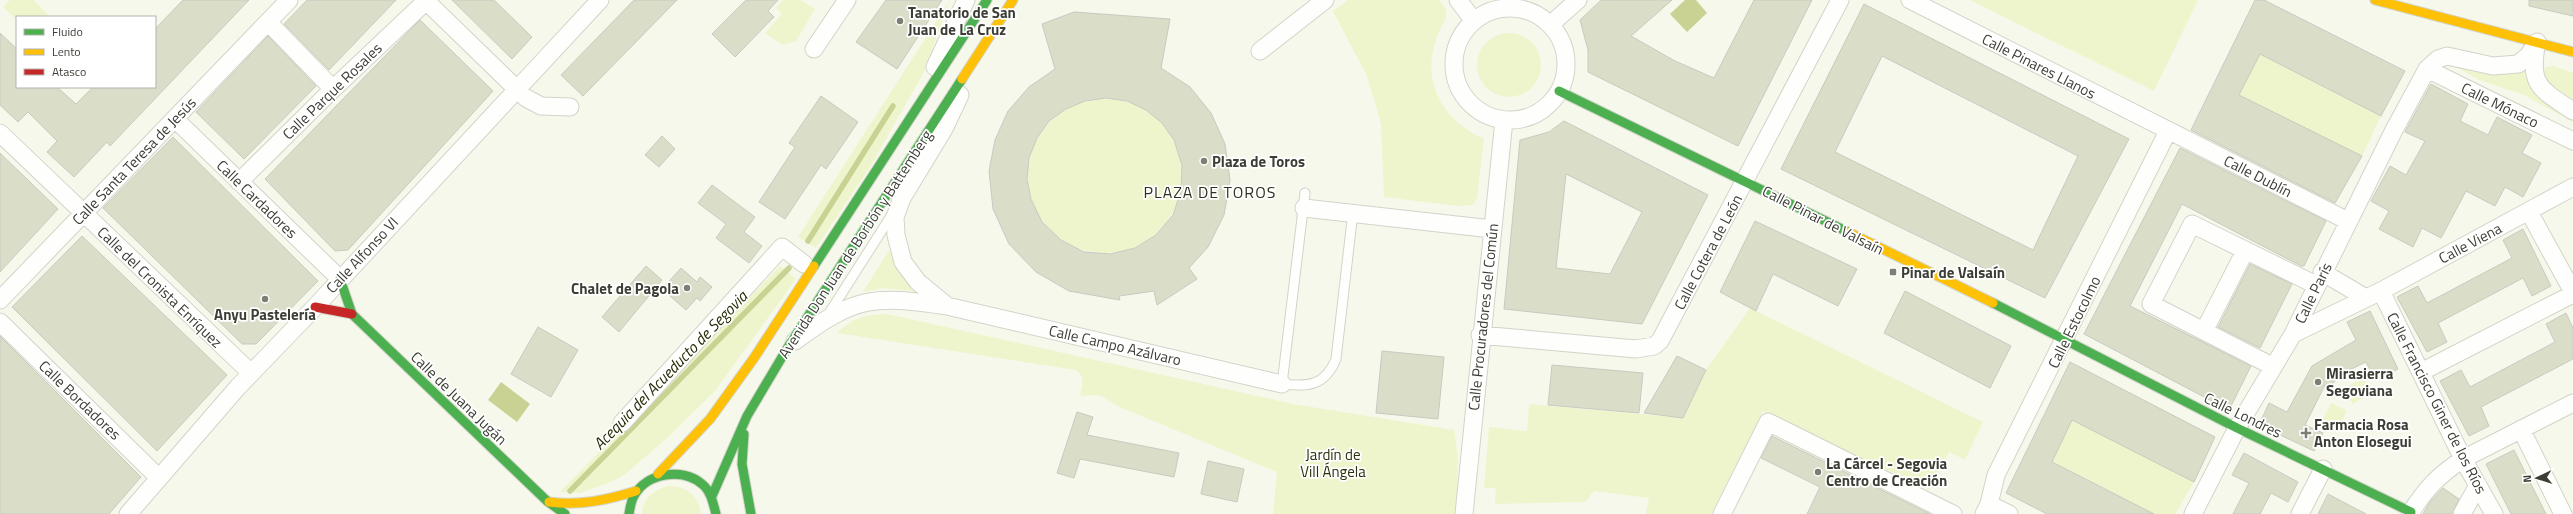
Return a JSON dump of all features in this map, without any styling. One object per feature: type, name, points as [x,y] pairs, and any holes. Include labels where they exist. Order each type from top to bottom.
[{"type":"street","name":"Calle Santa Teresa de Jesús","points":[[0,300],[289,0]]},
{"type":"street","name":"Calle Alfonso VI","points":[[128,514],[251,373],[315,308],[340,279],[600,0]]},
{"type":"street","points":[[814,49],[847,0]]},
{"type":"street","name":"Avenida Don Juan de Borbón y Battemberg","points":[[916,111],[966,0]]},
{"type":"street","name":"Avenida Don Juan de Borbón y Battemberg","points":[[636,492],[646,481],[658,474],[710,419],[754,358],[987,0]]},
{"type":"street","name":"Avenida Don Juan de Borbón y Battemberg","points":[[712,496],[747,416],[788,347],[1012,0]]},
{"type":"street","points":[[1260,51],[1325,0]]},
{"type":"street","points":[[1458,0],[1474,21]]},
{"type":"street","points":[[1550,25],[1578,0]]},
{"type":"street","name":"Calle Cotera de León","points":[[1480,335],[1636,348],[1654,346],[1665,334],[1840,0]]},
{"type":"street","name":"Calle Pinares Llanos","points":[[1910,0],[2168,131]]},
{"type":"street","points":[[2375,0],[2573,52]]},
{"type":"street","points":[[426,1],[526,98],[541,106],[570,107]]},
{"type":"street","name":"Calle Parque Rosales","points":[[240,182],[333,89],[426,1]]},
{"type":"street","points":[[1519,9],[1535,15],[1550,25],[1558,36],[1566,63],[1559,91],[1542,110],[1518,120],[1504,120],[1490,117],[1478,110],[1467,100],[1459,87],[1455,73],[1458,44],[1474,21],[1495,10],[1519,9]]},
{"type":"street","points":[[268,22],[333,89]]},
{"type":"street","points":[[2427,69],[2438,58],[2447,56],[2493,66],[2518,64],[2528,56],[2537,42]]},
{"type":"street","points":[[2537,42],[2533,61],[2536,82],[2542,90],[2573,111]]},
{"type":"street","name":"Calle Mónaco","points":[[2427,69],[2573,141]]},
{"type":"street","name":"Calle París","points":[[2193,514],[2237,428],[2272,366],[2293,334],[2319,278],[2427,69]]},
{"type":"street","points":[[898,206],[956,107],[966,72]]},
{"type":"street","name":"Calle Pinar de Valsaín","points":[[1559,91],[1745,181],[1899,259],[2066,339]]},
{"type":"street","name":"Calle Cardadores","points":[[175,118],[340,279]]},
{"type":"street","name":"Calle Procuradores del Común","points":[[1464,514],[1480,335],[1504,120]]},
{"type":"street","name":"Calle Dublín","points":[[2168,131],[2348,222]]},
{"type":"street","name":"Calle Estocolmo","points":[[1986,509],[1996,475],[2066,339],[2168,131]]},
{"type":"street","name":"Calle del Cronista Enríquez","points":[[0,133],[251,373]]},
{"type":"street","name":"Calle Viena","points":[[2293,334],[2374,295],[2573,187]]},
{"type":"street","points":[[1304,200],[1353,212],[1492,229]]},
{"type":"street","name":"Calle Campo Azálvaro","points":[[898,206],[895,225],[903,262],[921,285],[947,306]]},
{"type":"street","points":[[2421,372],[2573,293],[2529,212]]},
{"type":"street","points":[[2272,366],[2151,304],[2192,224],[2245,251],[2319,278],[2374,295]]},
{"type":"street","points":[[622,423],[782,247],[804,264]]},
{"type":"street","points":[[2204,331],[2245,251]]},
{"type":"street","name":"Calle de Juana Jugán","points":[[340,279],[352,314],[547,501],[565,514]]},
{"type":"street","name":"Calle Francisco Giner de los Ríos","points":[[2374,295],[2421,372],[2463,459],[2494,514]]},
{"type":"street","name":"Calle Campo Azálvaro","points":[[788,347],[826,318],[854,304],[872,300],[902,300],[947,306],[1282,384]]},
{"type":"street","points":[[315,308],[352,314]]},
{"type":"street","name":"Calle Bordadores","points":[[0,322],[159,478]]},
{"type":"street","name":"Calle Londres","points":[[2066,339],[2237,428],[2410,513]]},
{"type":"street","points":[[2410,513],[2430,484],[2463,459],[2573,403]]},
{"type":"street","points":[[747,416],[742,464],[751,514]]},
{"type":"street","points":[[1722,514],[1768,422],[1953,514]]},
{"type":"street","points":[[2521,429],[2563,514]]},
{"type":"street","points":[[2300,514],[2323,469]]},
{"type":"street","points":[[658,474],[674,472],[689,475],[702,484],[712,496],[716,514]]},
{"type":"street","points":[[2462,514],[2478,485]]},
{"type":"street","points":[[547,501],[569,506],[590,504],[636,492]]},
{"type":"street","points":[[629,514],[636,492]]},
{"type":"street","points":[[547,501],[554,514]]},
{"type":"street","points":[[1986,509],[2009,514]]},
{"type":"lane","points":[[1282,384],[1304,200]]},
{"type":"lane","points":[[826,318],[898,206]]},
{"type":"lane","name":"Calle Campo Azálvaro","points":[[1282,384],[1313,384],[1331,372],[1336,359],[1353,212]]},
{"type":"lane","name":"Avenida Don Juan de Borbón y Battemberg","points":[[795,295],[797,279],[804,264],[817,249],[831,238]]},
{"type":"green space","points":[[10,0],[34,0],[48,15],[16,16],[16,19],[3,7]]},
{"type":"green space","points":[[783,0],[800,0],[815,9],[796,41],[783,45],[765,33],[782,14],[776,8]]},
{"type":"green space","points":[[950,0],[923,74],[870,167],[816,248],[798,237]]},
{"type":"green space","points":[[1348,0],[1439,0],[1446,10],[1446,18],[1437,36],[1432,54],[1432,71],[1435,88],[1441,103],[1452,117],[1466,129],[1484,139],[1477,198],[1473,205],[1457,206],[1384,197],[1381,124],[1367,76],[1333,11]]},
{"type":"green space","points":[[1970,0],[2198,0],[2154,91]]},
{"type":"green space","points":[[1503,33],[1515,33],[1532,42],[1539,53],[1541,65],[1539,77],[1532,88],[1515,97],[1503,97],[1491,92],[1482,83],[1477,71],[1477,59],[1482,47],[1491,38]]},
{"type":"green space","points":[[2260,54],[2381,116],[2362,156],[2239,95]]},
{"type":"green space","points":[[2529,62],[2573,116],[2573,122],[2524,95],[2479,80],[2450,63]]},
{"type":"green space","points":[[2554,66],[2573,73],[2573,99],[2551,85],[2543,76],[2545,67]]},
{"type":"green space","points":[[1097,99],[1113,99],[1135,105],[1160,121],[1176,146],[1181,161],[1181,191],[1176,206],[1160,231],[1148,240],[1127,250],[1113,253],[1097,253],[1083,250],[1069,244],[1056,236],[1045,225],[1031,198],[1028,184],[1028,168],[1031,154],[1037,140],[1045,127],[1056,116],[1083,102]]},
{"type":"green space","points":[[889,250],[904,279],[918,292],[883,288],[863,292]]},
{"type":"green space","points":[[780,266],[796,279],[715,391],[664,441],[623,476],[580,493],[560,492]]},
{"type":"green space","points":[[1750,308],[1983,422],[1965,460],[1949,452],[1929,490],[1763,411],[1711,514],[1646,514],[1649,498],[1594,491],[1585,502],[1495,504],[1496,488],[1484,488],[1489,427],[1527,431],[1529,404],[1683,418],[1706,370]]},
{"type":"green space","name":"Jardín de Vill Ángela","points":[[887,314],[1293,404],[1454,430],[1458,458],[1456,514],[1273,514],[1277,472],[1122,408],[1099,395],[1080,396],[1082,378],[1076,370],[837,333],[854,320],[866,316]]},
{"type":"green space","points":[[2363,377],[2372,392],[2353,404],[2344,389]]},
{"type":"green space","points":[[2331,403],[2347,411],[2337,431],[2321,423]]},
{"type":"green space","points":[[2072,420],[2194,482],[2175,514],[2154,514],[2052,462]]},
{"type":"green space","points":[[668,486],[674,486],[690,493],[700,507],[701,514],[642,514],[647,499],[654,492]]},
{"type":"shaded area","points":[[1685,0],[1696,0],[1707,13],[1687,32],[1670,14]]},
{"type":"shaded area","points":[[501,382],[530,404],[517,422],[488,400]]},
{"type":"building","points":[[183,0],[249,0],[110,146],[107,142],[74,177],[47,152],[57,141],[28,112],[18,122],[0,105],[0,33],[16,48],[16,88],[58,88],[76,104],[92,88],[156,88],[156,28]]},
{"type":"building","points":[[307,0],[396,0],[329,70],[284,24]]},
{"type":"building","points":[[452,0],[494,0],[532,37],[512,59]]},
{"type":"building","points":[[634,0],[677,0],[583,96],[561,75]]},
{"type":"building","points":[[746,0],[778,0],[768,11],[774,17],[735,57],[712,34]]},
{"type":"building","name":"Tanatorio de San Juan de La Cruz","points":[[886,0],[942,0],[897,69],[856,42]]},
{"type":"building","points":[[1601,0],[1672,0],[1631,36],[1675,61],[1714,78],[1754,0],[1812,0],[1738,146],[1588,72],[1588,50],[1580,20]]},
{"type":"building","points":[[2255,0],[2264,0],[2405,71],[2381,116],[2260,54],[2239,95],[2362,156],[2335,203],[2191,130]]},
{"type":"building","points":[[2529,0],[2573,0],[2573,16],[2529,6]]},
{"type":"building","points":[[1864,4],[2129,139],[2045,298],[1781,169]],"holes":[[[1882,56],[2078,156],[2033,250],[1835,152]]]},
{"type":"building","name":"Plaza de Toros","points":[[1074,12],[1170,19],[1161,68],[1190,87],[1211,113],[1225,144],[1230,180],[1224,215],[1208,247],[1189,268],[1197,279],[1157,305],[1154,291],[1119,296],[1120,300],[1069,291],[1036,272],[1009,244],[993,209],[989,171],[995,140],[1008,111],[1029,87],[1055,69],[1042,24]],"holes":[[[1106,98],[1127,101],[1146,110],[1162,123],[1174,140],[1182,165],[1181,191],[1173,215],[1156,235],[1135,248],[1110,254],[1084,252],[1061,240],[1042,222],[1031,199],[1027,179],[1029,158],[1037,138],[1049,121],[1066,109],[1085,101]]]},
{"type":"building","points":[[420,20],[493,91],[348,250],[335,251],[265,179]]},
{"type":"building","points":[[268,36],[316,86],[244,159],[196,112]]},
{"type":"building","points":[[2431,84],[2468,104],[2460,121],[2488,135],[2497,117],[2532,135],[2522,153],[2541,163],[2523,197],[2505,187],[2495,206],[2466,191],[2441,238],[2422,228],[2413,247],[2379,229],[2389,211],[2371,201],[2390,166],[2406,175],[2425,141],[2405,132]]},
{"type":"building","points":[[821,96],[858,122],[826,169],[821,165],[785,219],[759,202],[795,147],[789,143]]},
{"type":"building","points":[[1564,121],[1708,195],[1642,324],[1504,309],[1520,140],[1549,132]],"holes":[[[1566,174],[1642,212],[1610,274],[1556,268]]]},
{"type":"building","points":[[662,136],[675,149],[659,167],[645,155]]},
{"type":"building","points":[[173,137],[318,281],[256,344],[242,344],[103,208]]},
{"type":"building","points":[[2180,148],[2326,221],[2304,266],[2301,266],[2182,204],[2130,306],[2251,366],[2229,410],[2084,334]]},
{"type":"building","points":[[0,153],[58,209],[0,272]]},
{"type":"building","points":[[712,185],[755,217],[744,232],[762,246],[749,263],[716,238],[726,224],[698,203]]},
{"type":"building","points":[[1755,221],[1857,269],[1838,306],[1773,274],[1756,311],[1720,292]]},
{"type":"building","points":[[2523,229],[2551,286],[2532,296],[2523,278],[2438,323],[2447,342],[2427,352],[2397,297],[2418,286],[2427,303],[2512,258],[2503,240]]},
{"type":"building","points":[[82,236],[227,375],[157,451],[12,307]]},
{"type":"building","points":[[2250,264],[2292,284],[2260,348],[2218,327]]},
{"type":"building","points":[[646,266],[662,280],[619,332],[602,317]]},
{"type":"building","name":"Chalet de Pagola","points":[[681,268],[697,282],[700,277],[712,287],[700,301],[697,298],[686,310],[662,289]]},
{"type":"building","points":[[1905,291],[2011,346],[1990,388],[1884,333]]},
{"type":"building","name":"Mirasierra Segoviana","points":[[2370,311],[2398,369],[2375,380],[2366,362],[2341,374],[2328,389],[2325,385],[2305,425],[2323,433],[2314,451],[2259,425],[2269,403],[2287,412],[2312,366],[2356,340],[2347,322]]},
{"type":"building","points":[[2566,313],[2573,328],[2573,359],[2481,407],[2489,426],[2469,436],[2440,381],[2461,370],[2470,387],[2555,342],[2546,324]]},
{"type":"building","points":[[538,327],[578,350],[551,397],[511,374]]},
{"type":"building","points":[[0,336],[141,477],[109,514],[0,514]]},
{"type":"building","points":[[1382,351],[1444,357],[1438,419],[1376,413]]},
{"type":"building","points":[[1677,356],[1706,370],[1683,418],[1644,413]]},
{"type":"building","points":[[2070,362],[2215,437],[2194,482],[2072,420],[2052,462],[2154,514],[2047,514],[2006,493]]},
{"type":"building","points":[[1552,365],[1643,373],[1639,413],[1548,405]]},
{"type":"building","points":[[1077,412],[1093,417],[1087,435],[1179,453],[1174,477],[1080,459],[1074,478],[1057,473]]},
{"type":"building","name":"La Cárcel - Segovia Centro de Creación","points":[[1772,436],[1930,514],[1807,514],[1820,487],[1761,458]]},
{"type":"building","points":[[2514,450],[2546,514],[2511,514],[2486,464]]},
{"type":"building","points":[[2244,453],[2298,482],[2288,502],[2271,493],[2260,514],[2233,514],[2249,483],[2232,475]]},
{"type":"building","points":[[1208,461],[1244,469],[1237,502],[1201,494]]},
{"type":"building","points":[[2443,488],[2459,499],[2452,514],[2423,514],[2430,502]]},
{"type":"building","points":[[2328,494],[2366,514],[2318,514]]},
{"type":"waterway","name":"Acequia del Acueducto de Segovia","points":[[808,241],[893,106]]},
{"type":"waterway","name":"Acequia del Acueducto de Segovia","points":[[570,491],[789,268]]},
{"type":"traffic: fast","points":[[814,266],[987,0]]},
{"type":"traffic: fast","points":[[712,496],[747,416],[788,347],[962,79]]},
{"type":"traffic: fast","points":[[1559,91],[1848,232]]},
{"type":"traffic: fast","points":[[340,279],[352,314],[547,501],[565,514]]},
{"type":"traffic: fast","points":[[1993,303],[2237,428],[2411,512],[2410,514]]},
{"type":"traffic: fast","points":[[744,434],[742,464],[751,514]]},
{"type":"traffic: fast","points":[[629,514],[632,500],[640,488],[647,482],[656,478],[675,474],[685,475],[702,484],[708,490],[716,514]]},
{"type":"traffic: slow","points":[[962,79],[1013,0]]},
{"type":"traffic: slow","points":[[2375,0],[2573,52]]},
{"type":"traffic: slow","points":[[1848,232],[1993,303]]},
{"type":"traffic: slow","points":[[658,474],[710,419],[754,358],[814,266]]},
{"type":"traffic: slow","points":[[549,502],[583,503],[615,497],[636,491]]},
{"type":"traffic: jam","points":[[315,307],[352,314]]},
{"type":"place","name":"Tanatorio de San Juan de La Cruz","points":[[900,21]]},
{"type":"place","name":"Plaza de Toros","points":[[1204,161]]},
{"type":"place","name":"Pinar de Valsaín","points":[[1893,272]]},
{"type":"place","name":"Chalet de Pagola","points":[[687,288]]},
{"type":"place","name":"Anyu Pastelería","points":[[265,299]]},
{"type":"place","name":"Mirasierra Segoviana","points":[[2318,382]]},
{"type":"place","name":"Farmacia Rosa Anton Elosegui","points":[[2306,433]]},
{"type":"place","name":"La Cárcel - Segovia Centro de Creación","points":[[1818,472]]},
{"type":"district","name":"PLAZA DE TOROS","points":[[1210,192]]}]
